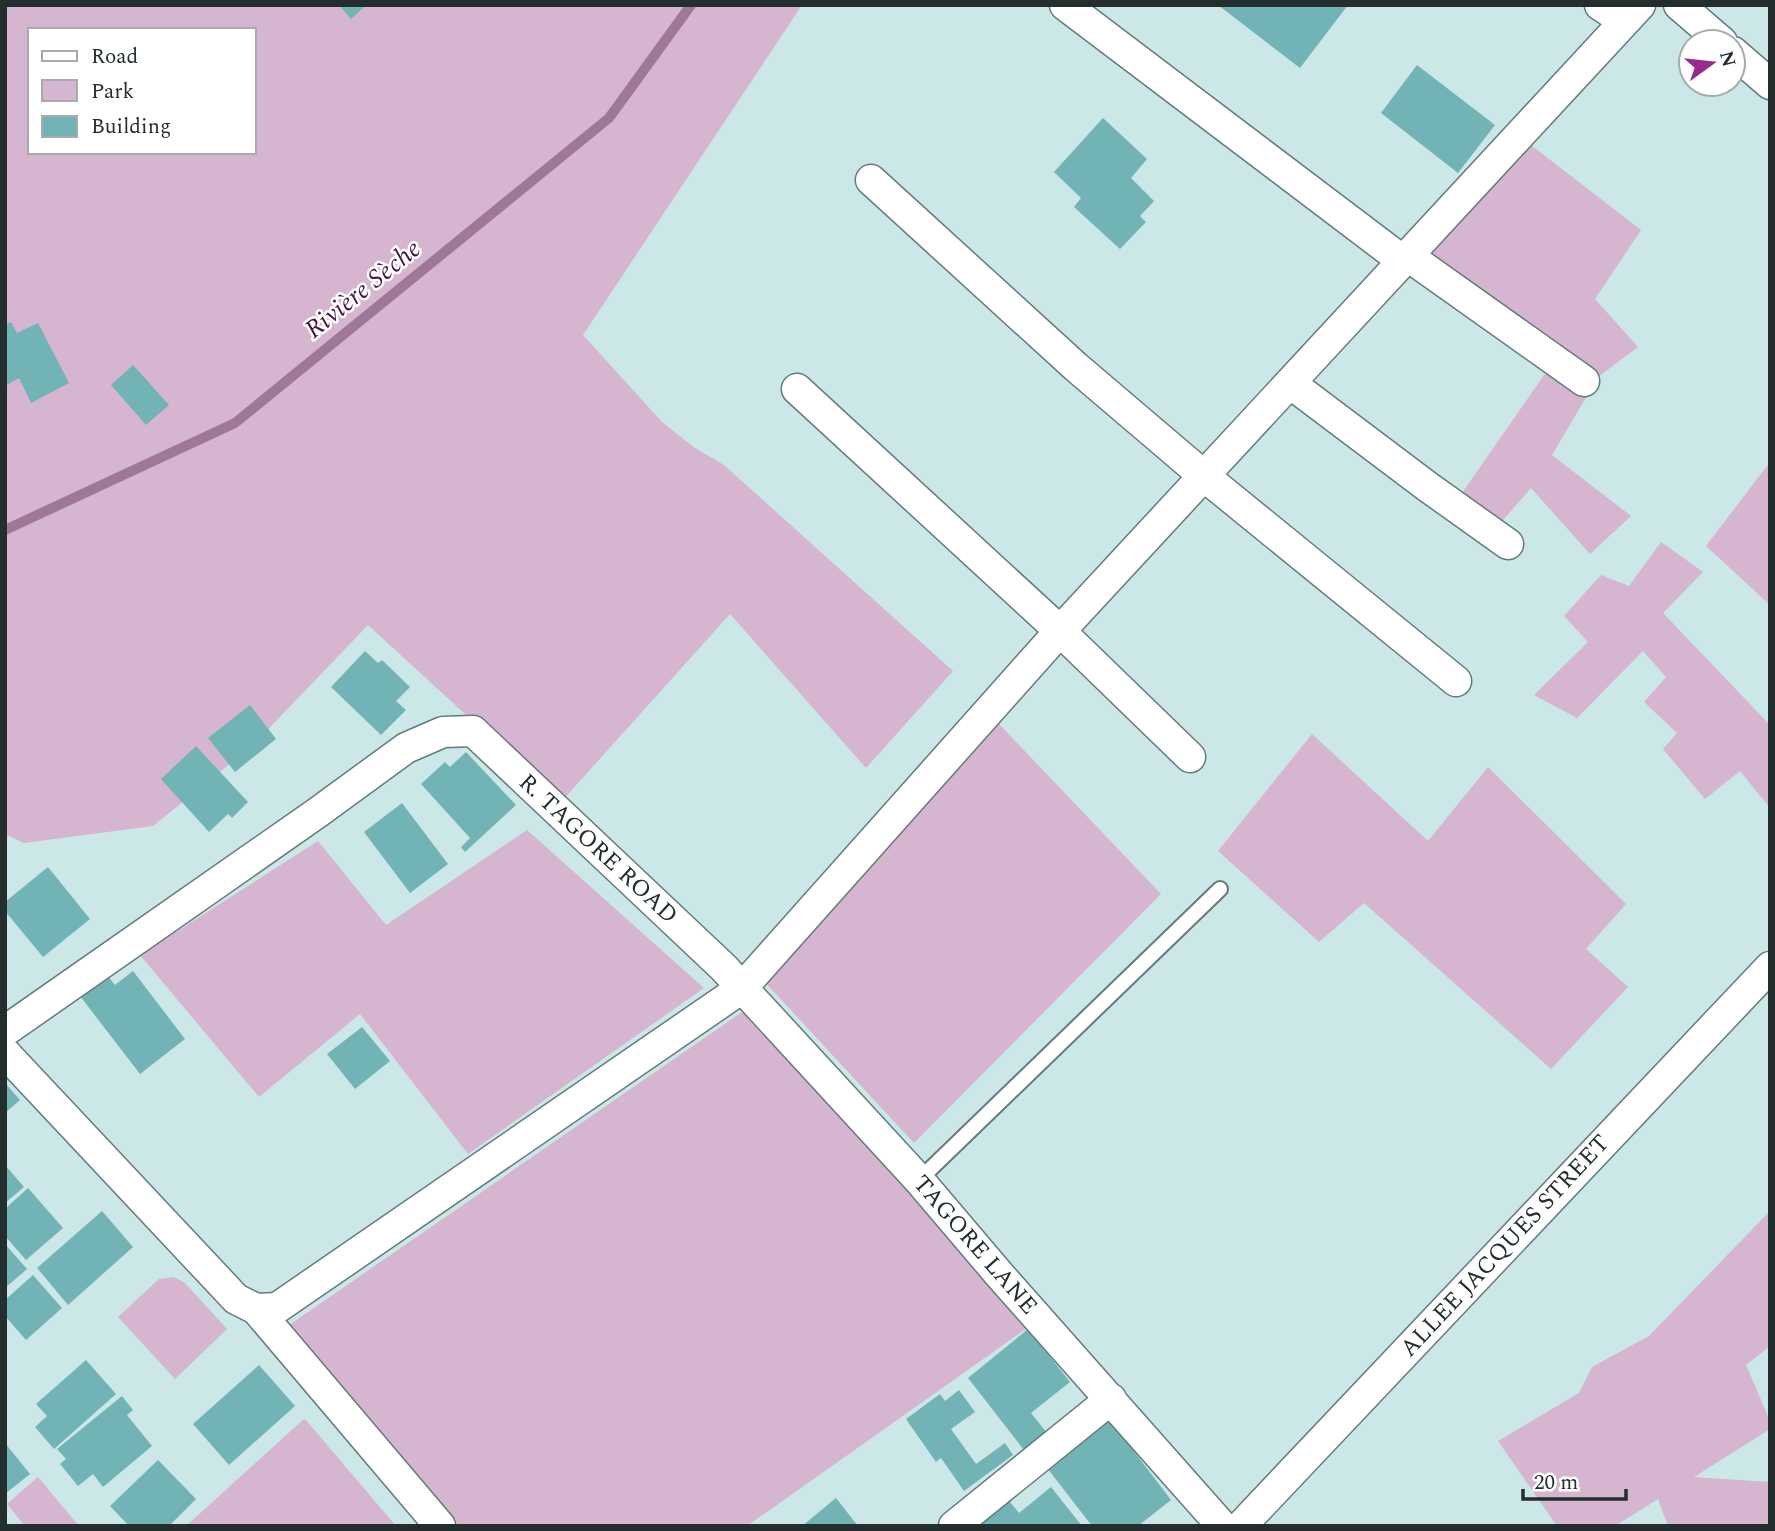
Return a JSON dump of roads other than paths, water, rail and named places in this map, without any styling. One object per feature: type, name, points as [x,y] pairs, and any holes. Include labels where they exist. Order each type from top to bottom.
[{"type":"street","points":[[1065,5],[1405,259],[1584,381]]},
{"type":"street","points":[[1679,5],[1706,28]]},
{"type":"street","points":[[256,1309],[277,1308],[733,978],[1405,259],[1621,11]]},
{"type":"street","points":[[1747,64],[1770,84]]},
{"type":"street","points":[[871,180],[1076,367],[1204,476],[1456,681]]},
{"type":"street","points":[[1290,383],[1508,544]]},
{"type":"street","points":[[797,389],[1060,631],[1190,757]]},
{"type":"street","name":"R. TAGORE ROAD","points":[[5,1031],[406,748],[443,732],[473,731],[733,978]]},
{"type":"street","name":"ALLEE JACQUES STREET","points":[[1241,1526],[1770,967]]},
{"type":"street","name":"TAGORE LANE","points":[[733,978],[919,1180],[1222,1526]]},
{"type":"street","points":[[5,1053],[236,1300],[256,1309],[440,1526]]},
{"type":"street","points":[[954,1526],[1111,1399]]},
{"type":"lane","points":[[919,1180],[1220,889]]},
{"type":"waterway","name":"Rivière Sèche","points":[[5,530],[235,423],[609,118],[691,5]]}]
